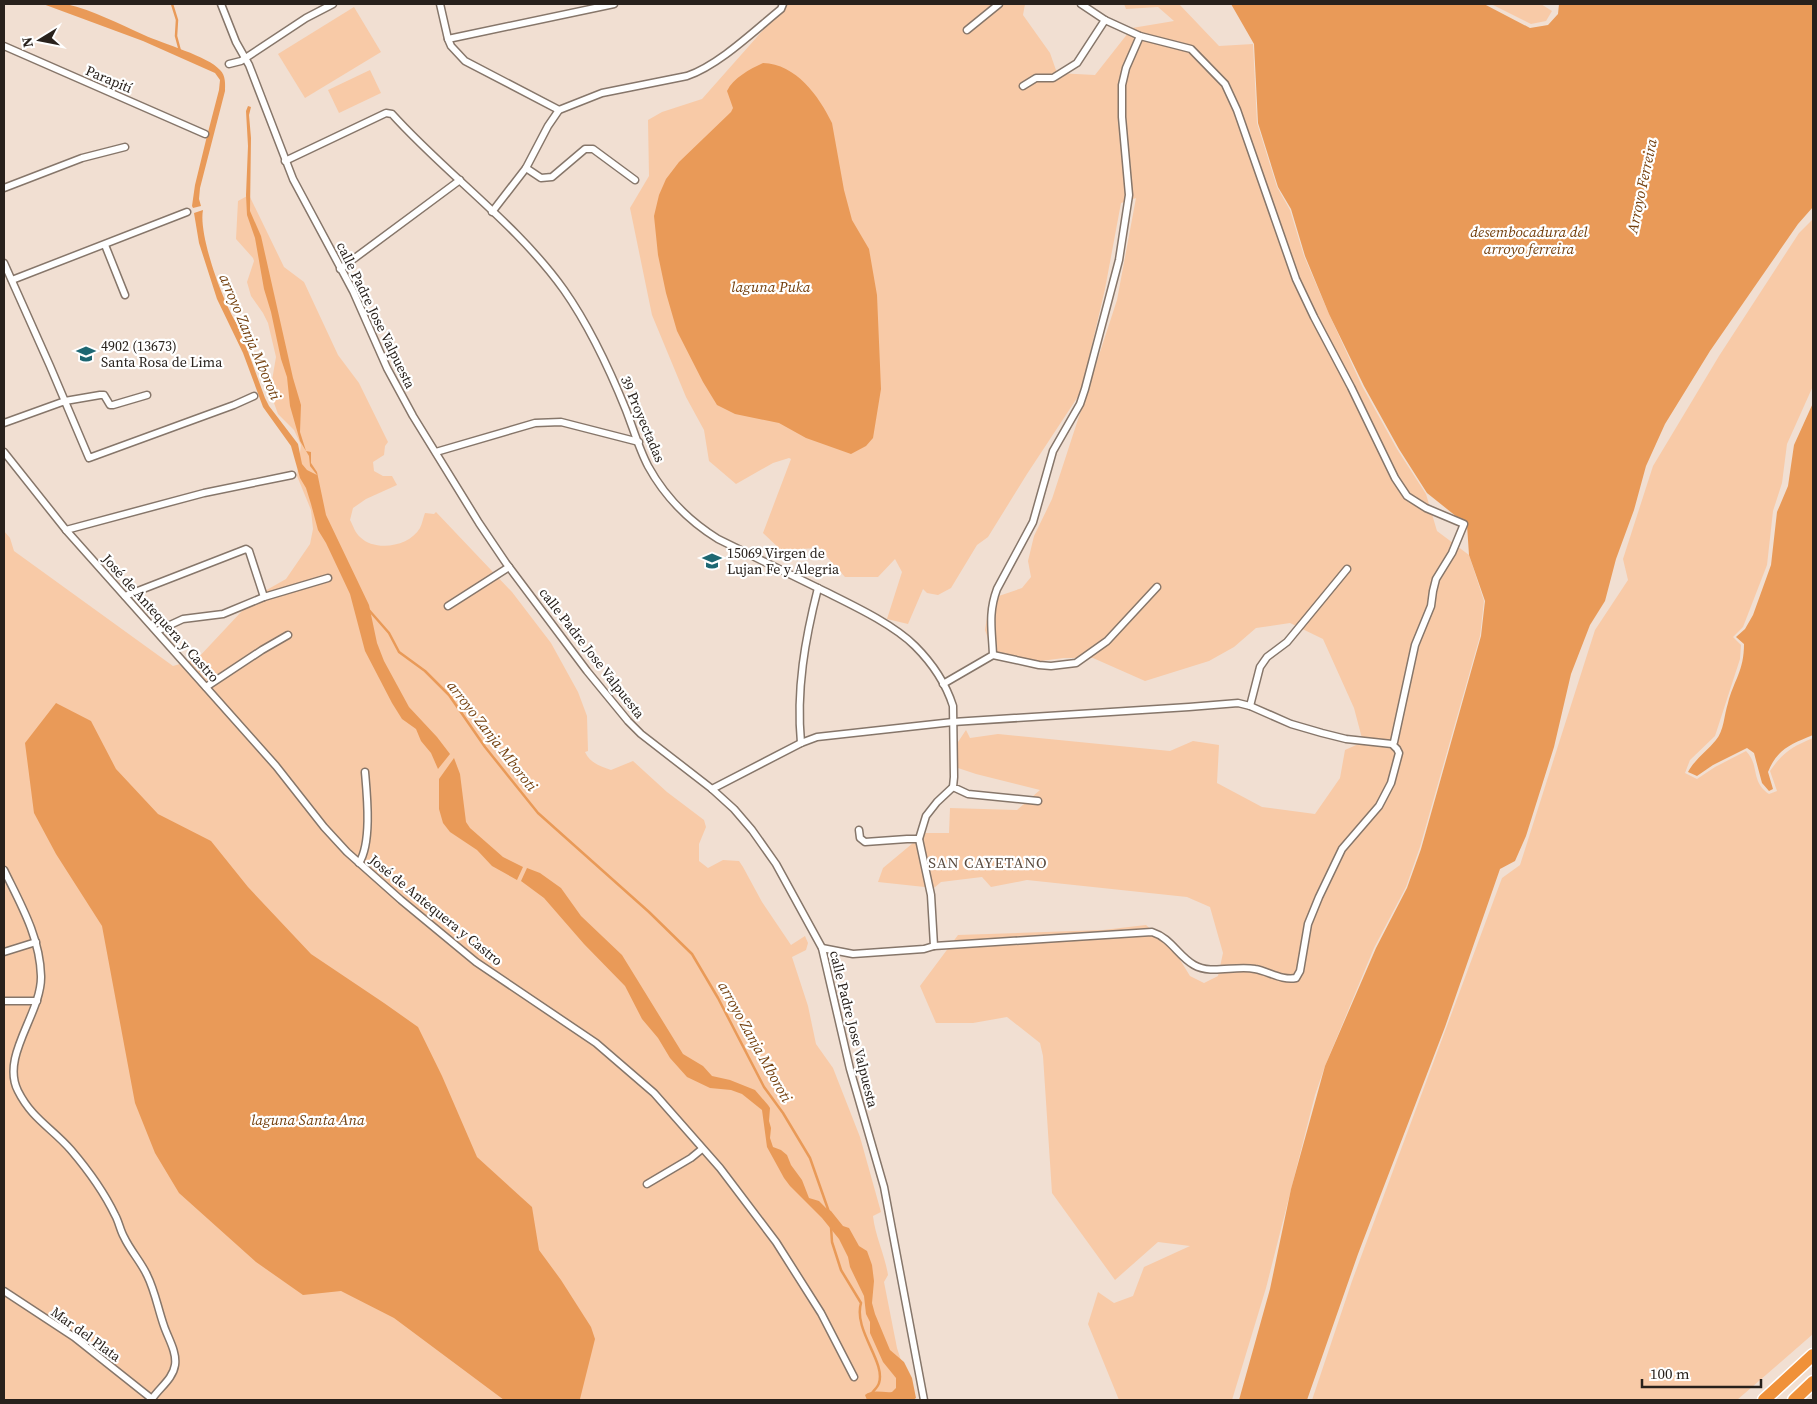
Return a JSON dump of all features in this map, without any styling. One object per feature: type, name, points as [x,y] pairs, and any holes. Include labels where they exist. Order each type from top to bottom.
[{"type":"highway","points":[[1764,1400],[1813,1355]]},
{"type":"highway","points":[[1794,1400],[1813,1382]]},
{"type":"street","name":"calle Padre Jose Valpuesta","points":[[221,4],[236,42],[245,58],[285,161],[308,210],[366,319],[387,368],[413,416],[479,523],[586,671],[628,722],[712,789],[734,809],[752,830],[776,864],[822,948],[858,1099],[884,1187],[924,1400]]},
{"type":"street","points":[[229,64],[241,61],[306,18],[333,4]]},
{"type":"street","points":[[440,4],[451,46],[465,61],[559,110]]},
{"type":"street","points":[[448,39],[610,4]]},
{"type":"street","points":[[967,30],[999,4]]},
{"type":"street","points":[[1082,4],[1105,20],[1140,36],[1191,49],[1201,57],[1225,84],[1237,110],[1296,279],[1395,478],[1407,496],[1426,508],[1464,524],[1452,553],[1434,585],[1431,606],[1415,645],[1392,744]]},
{"type":"street","points":[[492,212],[526,168],[548,126],[559,110],[602,93],[698,73],[718,59],[782,6]]},
{"type":"street","points":[[1023,86],[1036,78],[1054,78],[1077,63],[1105,20]]},
{"type":"street","points":[[993,655],[990,613],[993,599],[1033,522],[1053,451],[1080,404],[1119,260],[1129,195],[1122,117],[1122,85],[1126,68],[1140,36]]},
{"type":"street","name":"Parapití","points":[[4,46],[205,134]]},
{"type":"street","name":"39 Proyectadas","points":[[285,161],[389,113],[392,114],[419,144],[460,180],[539,259],[563,289],[579,313],[605,361],[648,466],[682,512],[718,539],[869,614],[902,635],[930,663],[943,684],[953,706],[953,787]]},
{"type":"street","points":[[4,188],[94,154],[125,147]]},
{"type":"street","points":[[526,168],[541,178],[552,177],[585,149],[589,148],[635,180]]},
{"type":"street","points":[[340,269],[460,180]]},
{"type":"street","points":[[12,280],[187,212]]},
{"type":"street","points":[[105,245],[125,295]]},
{"type":"street","points":[[4,262],[88,458],[254,396]]},
{"type":"street","points":[[4,423],[65,401],[104,395],[110,405],[113,405],[147,395]]},
{"type":"street","points":[[436,452],[535,423],[561,422],[639,442]]},
{"type":"street","name":"José de Antequera y Castro","points":[[4,452],[66,530],[276,766],[324,827],[347,852],[476,962],[596,1043],[654,1093],[702,1148],[776,1242],[821,1313],[854,1377]]},
{"type":"street","points":[[66,530],[204,493],[292,475]]},
{"type":"street","points":[[125,596],[246,549],[249,551],[264,597]]},
{"type":"street","points":[[448,606],[509,567]]},
{"type":"street","points":[[1250,706],[1260,667],[1267,657],[1287,642],[1347,569]]},
{"type":"street","points":[[157,631],[183,619],[223,614],[264,597],[328,578]]},
{"type":"street","points":[[943,684],[993,655],[1039,665],[1051,666],[1076,663],[1107,641],[1157,587]]},
{"type":"street","points":[[800,743],[801,676],[805,642],[818,588]]},
{"type":"street","points":[[206,687],[288,635]]},
{"type":"street","points":[[712,789],[800,743],[817,737],[953,722],[1226,703],[1250,706],[1291,724],[1346,739],[1392,744],[1399,753],[1391,783],[1379,806],[1342,849],[1319,897],[1308,924],[1300,971],[1296,978],[1289,978],[1255,969],[1206,970],[1193,965],[1166,939],[1152,932],[934,946],[924,949],[853,954],[822,948]]},
{"type":"street","points":[[359,863],[364,855],[366,838],[368,797],[364,772]]},
{"type":"street","points":[[934,946],[931,895],[919,839],[926,816],[953,787],[968,794],[1038,801]]},
{"type":"street","points":[[859,830],[860,838],[865,842],[919,839]]},
{"type":"street","points":[[4,870],[30,924],[36,942],[41,976],[37,1001],[16,1055],[13,1075],[17,1090],[28,1108],[43,1125],[71,1150],[101,1189],[116,1216],[124,1238],[148,1276],[174,1354],[175,1366],[170,1376],[152,1399]]},
{"type":"street","points":[[4,952],[36,942]]},
{"type":"street","points":[[4,1001],[37,1001]]},
{"type":"street","points":[[647,1184],[691,1158],[702,1148]]},
{"type":"street","name":"Mar del Plata","points":[[4,1291],[74,1337],[152,1399]]},
{"type":"shaded area","points":[[786,4],[1025,4],[1023,15],[1050,53],[1057,73],[1095,75],[1132,28],[1174,21],[1158,7],[1126,9],[1124,4],[1179,4],[1219,46],[1253,44],[1257,123],[1277,187],[1290,210],[1304,256],[1362,386],[1397,449],[1426,494],[1437,531],[1469,555],[1484,601],[1480,636],[1420,847],[1406,887],[1374,948],[1325,1066],[1315,1095],[1266,1288],[1232,1400],[1119,1400],[1088,1324],[1098,1292],[1114,1303],[1133,1296],[1144,1267],[1190,1246],[1158,1242],[1115,1280],[1052,1193],[1043,1056],[1040,1043],[1007,1017],[973,1023],[936,1023],[920,986],[958,935],[1103,930],[1146,925],[1174,950],[1190,976],[1204,983],[1218,976],[1223,953],[1210,907],[1187,897],[1027,880],[991,887],[982,877],[941,882],[934,888],[878,882],[883,868],[925,833],[949,833],[950,808],[1017,810],[1040,790],[958,768],[956,745],[966,730],[970,738],[998,734],[1170,751],[1193,741],[1219,745],[1217,783],[1262,807],[1315,814],[1340,778],[1345,750],[1363,742],[1354,708],[1323,639],[1290,623],[1256,628],[1234,647],[1209,661],[1145,681],[1093,658],[1064,658],[1025,663],[1009,661],[992,650],[985,630],[990,599],[1022,588],[1031,577],[1028,561],[1034,536],[1052,499],[1117,300],[1136,198],[1121,203],[1105,289],[1081,392],[988,537],[977,545],[951,588],[938,595],[927,593],[923,589],[908,624],[887,619],[902,572],[895,559],[878,577],[845,577],[819,548],[781,550],[763,533],[791,459],[773,463],[736,484],[709,461],[704,430],[686,397],[652,315],[630,208],[649,176],[648,120],[662,112],[702,99]]},
{"type":"shaded area","points":[[1491,4],[1541,4],[1552,11],[1546,21],[1531,24]]},
{"type":"shaded area","points":[[354,7],[381,52],[305,98],[278,54]]},
{"type":"shaded area","points":[[370,70],[381,93],[339,113],[328,90]]},
{"type":"shaded area","points":[[249,195],[284,267],[304,282],[338,355],[359,383],[388,442],[385,446],[384,455],[373,462],[374,471],[383,476],[392,476],[397,485],[366,499],[353,508],[350,520],[360,537],[374,545],[383,546],[400,543],[408,540],[420,528],[425,513],[434,514],[436,512],[512,592],[551,643],[578,692],[587,716],[588,751],[585,752],[590,759],[596,764],[611,770],[633,761],[667,792],[704,820],[706,827],[699,844],[699,861],[708,868],[723,860],[739,861],[762,902],[791,945],[805,936],[808,943],[806,950],[792,957],[808,1006],[816,1044],[833,1068],[860,1137],[881,1212],[873,1216],[888,1275],[884,1282],[897,1348],[914,1400],[4,1400],[4,531],[10,538],[14,551],[173,666],[197,659],[256,596],[286,579],[310,544],[313,529],[311,510],[297,476],[301,445],[294,430],[278,414],[270,392],[276,357],[268,323],[251,296],[247,282],[254,261],[236,239],[238,201]]},
{"type":"shaded area","points":[[1813,219],[1813,386],[1787,444],[1782,483],[1773,511],[1767,565],[1743,627],[1733,637],[1741,645],[1740,659],[1715,736],[1690,760],[1685,773],[1697,779],[1746,751],[1753,762],[1759,784],[1769,794],[1777,791],[1770,771],[1775,764],[1788,751],[1813,738],[1813,1334],[1737,1400],[1312,1400],[1352,1281],[1502,878],[1520,865],[1595,630],[1628,580],[1623,559],[1653,466],[1719,356],[1799,233]]},
{"type":"water","points":[[43,4],[66,4],[96,14],[152,39],[196,55],[222,72],[225,80],[225,91],[200,188],[199,199],[201,206],[193,208],[192,206],[195,185],[219,90],[220,80],[215,73],[143,41]]},
{"type":"water","name":"desembocadura del arroyo ferreira","points":[[1231,4],[1484,4],[1530,28],[1548,25],[1558,14],[1559,4],[1813,4],[1813,207],[1798,224],[1710,351],[1665,424],[1646,466],[1634,510],[1616,559],[1605,601],[1590,625],[1571,674],[1554,747],[1526,836],[1515,861],[1500,869],[1445,1027],[1358,1254],[1307,1400],[1239,1400],[1270,1289],[1291,1189],[1325,1066],[1376,948],[1407,888],[1421,849],[1481,636],[1485,601],[1469,555],[1467,525],[1427,493],[1399,449],[1364,386],[1329,314],[1305,256],[1291,209],[1278,187],[1258,123],[1254,44]]},
{"type":"water","name":"laguna Puka","points":[[763,63],[786,69],[796,75],[813,92],[827,113],[832,123],[844,190],[852,220],[869,249],[877,295],[881,389],[873,438],[866,446],[851,454],[806,438],[779,423],[735,414],[717,405],[677,331],[666,293],[658,255],[654,216],[659,195],[666,179],[679,162],[731,112],[733,108],[727,91],[733,82],[742,74]]},
{"type":"water","points":[[248,106],[251,107],[249,115],[251,138],[250,211],[261,236],[293,378],[301,405],[300,432],[306,451],[300,441],[290,406],[287,377],[264,289],[255,238],[247,215],[248,146],[246,111]]},
{"type":"water","points":[[203,210],[204,236],[213,270],[226,303],[239,327],[265,398],[298,444],[302,464],[307,470],[317,475],[310,466],[309,456],[306,451],[311,452],[311,463],[317,472],[326,515],[369,605],[377,643],[384,661],[409,707],[450,754],[438,769],[431,753],[421,741],[416,729],[402,719],[392,703],[365,651],[350,594],[318,530],[291,446],[263,407],[243,353],[217,299],[199,243],[194,213]]},
{"type":"water","points":[[1813,403],[1813,735],[1786,748],[1776,758],[1768,772],[1773,789],[1769,791],[1762,783],[1754,753],[1747,748],[1713,765],[1697,776],[1688,772],[1716,740],[1722,728],[1730,695],[1744,653],[1744,644],[1736,637],[1745,629],[1753,615],[1771,565],[1777,512],[1788,486],[1794,445]]},
{"type":"water","name":"laguna Santa Ana","points":[[56,703],[91,721],[116,769],[158,814],[211,841],[248,887],[311,954],[418,1027],[442,1076],[477,1157],[532,1207],[539,1250],[591,1327],[595,1339],[580,1399],[504,1400],[394,1318],[341,1291],[303,1295],[256,1262],[179,1193],[155,1153],[135,1103],[102,926],[56,854],[34,813],[25,743]]},
{"type":"water","points":[[454,758],[460,774],[466,822],[470,828],[503,857],[523,867],[517,880],[492,866],[477,850],[450,832],[443,823],[439,809],[439,779]]},
{"type":"water","points":[[527,868],[540,873],[561,888],[581,916],[622,955],[683,1054],[703,1066],[712,1076],[730,1080],[755,1090],[768,1105],[770,1108],[770,1138],[773,1147],[787,1155],[791,1165],[802,1180],[809,1198],[819,1201],[831,1211],[843,1226],[849,1228],[859,1246],[867,1251],[872,1265],[874,1281],[872,1303],[875,1314],[890,1350],[904,1362],[912,1378],[916,1398],[913,1400],[867,1400],[865,1395],[871,1392],[892,1392],[896,1388],[896,1378],[883,1362],[870,1333],[870,1322],[866,1314],[864,1296],[839,1239],[822,1218],[790,1186],[767,1147],[762,1110],[742,1094],[731,1090],[710,1088],[687,1077],[670,1058],[658,1038],[642,1019],[625,986],[584,944],[544,898],[521,881]]},
{"type":"waterway","points":[[172,4],[177,20],[176,36],[180,51]]},
{"type":"waterway","name":"arroyo Zanja Mboroti","points":[[368,609],[389,633],[399,652],[425,671],[449,695],[485,747],[538,813],[649,912],[692,954],[718,998],[764,1087],[783,1113],[810,1158],[829,1212]]},
{"type":"waterway","name":"arroyo Zanja Mboroti","points":[[831,1227],[832,1242],[841,1270],[861,1303],[861,1324],[878,1365],[879,1383],[872,1393]]},
{"type":"place","name":"4902 (13673) Santa Rosa de Lima","points":[[86,354]]},
{"type":"place","name":"15069 Virgen de Lujan Fe y Alegria","points":[[712,561]]},
{"type":"district","name":"SAN CAYETANO","points":[[988,863]]},
{"type":"water label","name":"Arroyo Ferreira","points":[[1642,186]]}]
